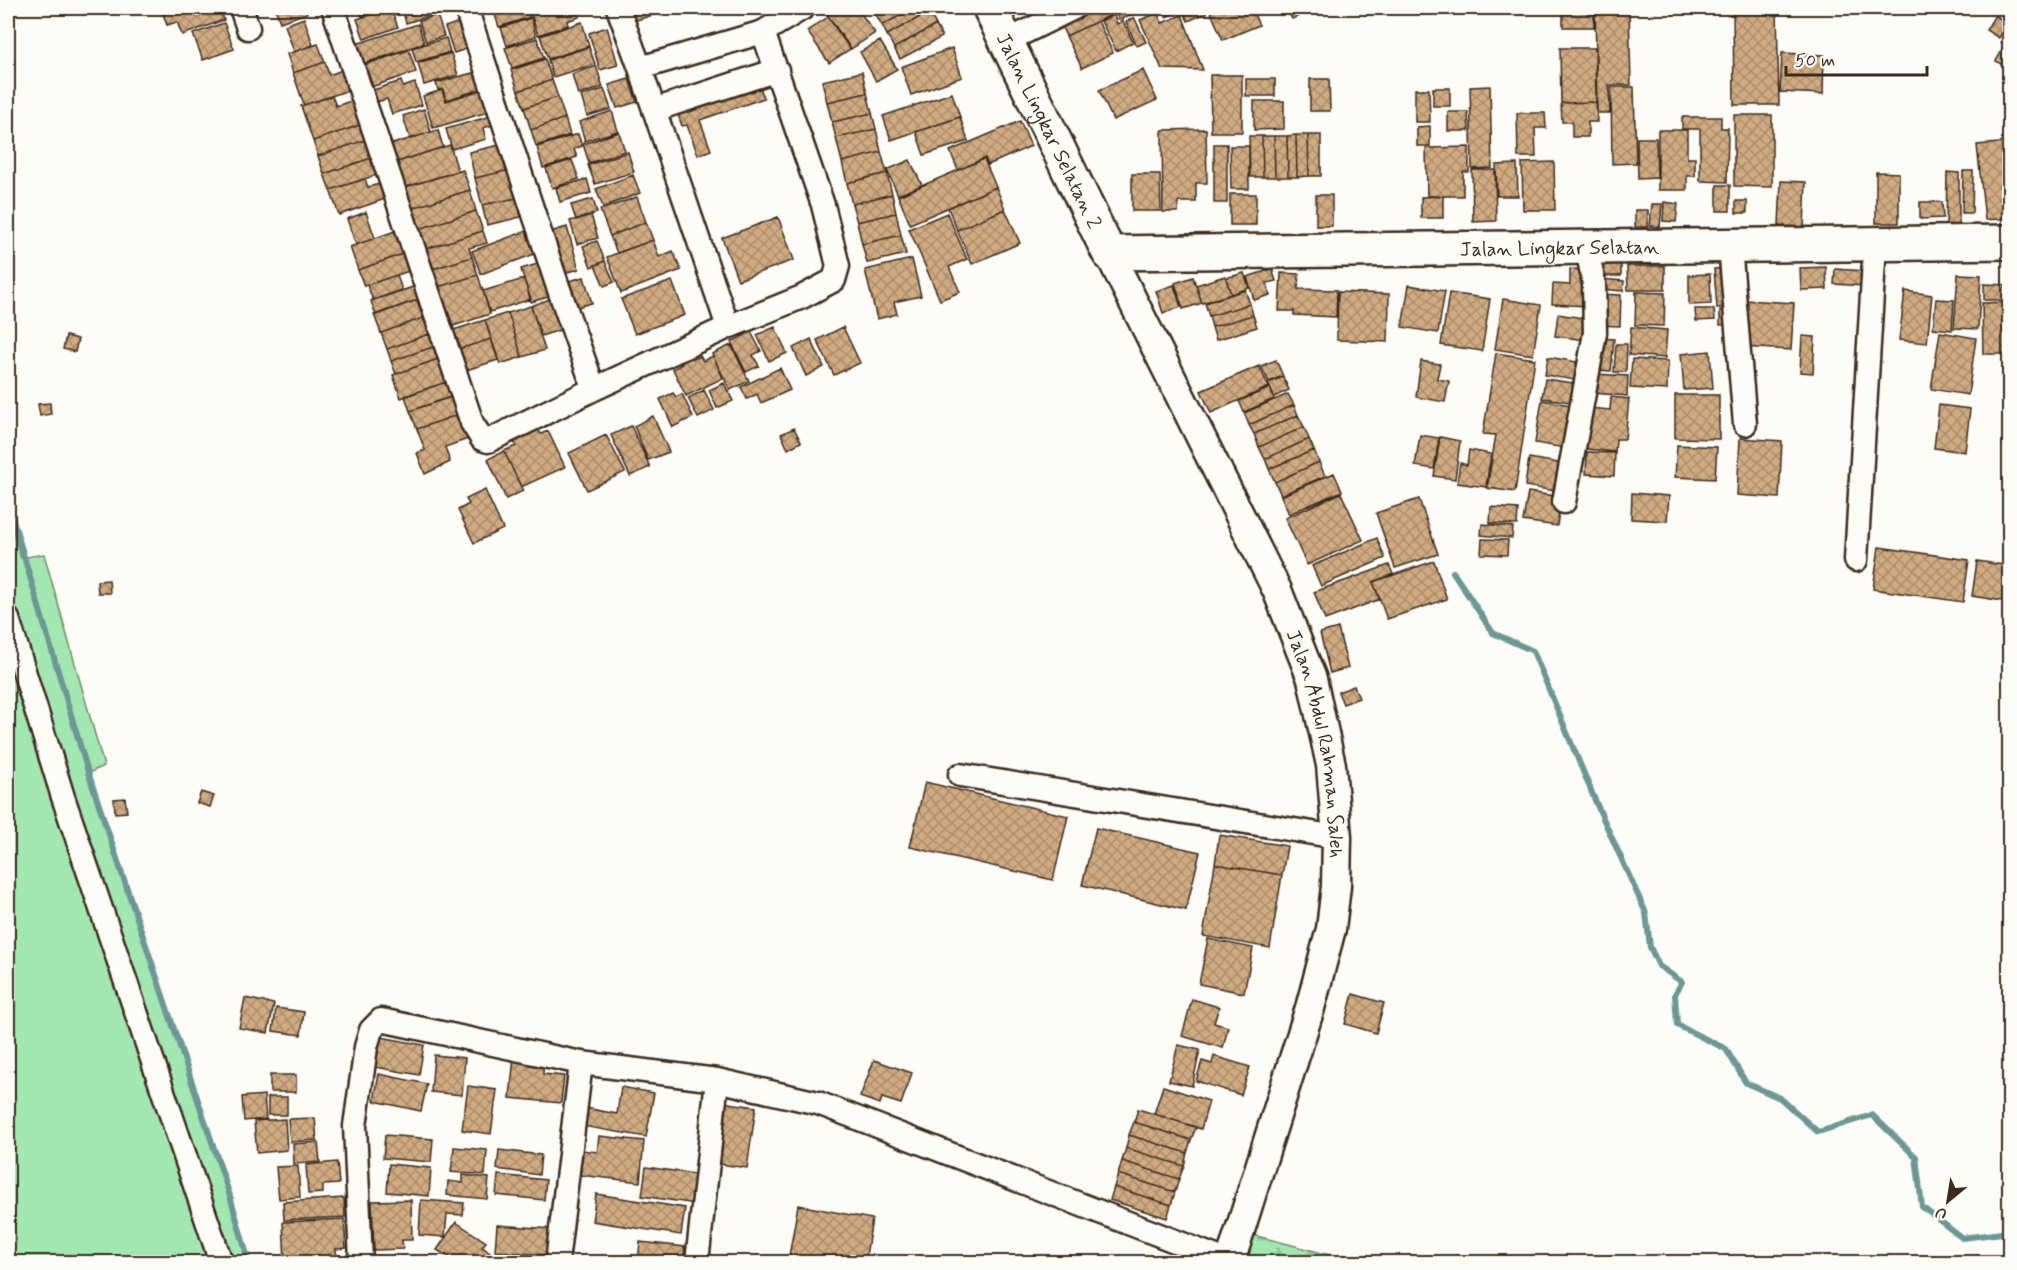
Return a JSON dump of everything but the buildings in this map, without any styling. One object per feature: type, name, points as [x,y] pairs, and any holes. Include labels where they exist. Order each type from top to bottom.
[{"type":"highway","name":"Jalan Lingkar Selatan 2","points":[[990,8],[1109,253]]},
{"type":"highway","name":"Jalan Lingkar Selatan","points":[[1109,253],[1587,249],[2010,242]]},
{"type":"main road","name":"Jalan Abdul Rahman Saleh","points":[[1109,253],[1278,590],[1312,679],[1331,765],[1336,837],[1336,886],[1330,929],[1310,1008],[1230,1263]]},
{"type":"street","points":[[333,8],[476,432],[482,439],[488,441],[594,388],[728,327],[802,297],[834,280],[838,266],[823,205],[763,32]]},
{"type":"street","points":[[466,8],[555,281],[594,388]]},
{"type":"street","points":[[618,8],[728,327]]},
{"type":"street","points":[[640,68],[763,32],[803,8]]},
{"type":"street","points":[[1007,41],[1074,8]]},
{"type":"street","points":[[654,110],[777,70]]},
{"type":"street","points":[[1856,560],[1875,244]]},
{"type":"street","points":[[1730,246],[1745,424]]},
{"type":"street","points":[[1564,502],[1595,333],[1594,284],[1587,249]]},
{"type":"street","points":[[8,619],[66,808],[221,1263]]},
{"type":"street","points":[[960,775],[1336,837]]},
{"type":"street","points":[[361,1263],[355,1126],[366,1047],[371,1030],[381,1020],[581,1063],[717,1080],[818,1103],[1230,1263]]},
{"type":"street","points":[[557,1263],[581,1063]]},
{"type":"street","points":[[697,1263],[717,1080]]},
{"type":"green space","points":[[8,516],[21,558],[44,554],[104,766],[89,773],[230,1196],[248,1262],[8,1262]]},
{"type":"green space","points":[[1253,1235],[1357,1262],[1246,1262]]},
{"type":"waterway","points":[[8,503],[88,772],[230,1196],[249,1262]]},
{"type":"waterway","points":[[1453,572],[1493,633],[1533,651],[1597,805],[1646,913],[1650,947],[1659,966],[1682,982],[1675,994],[1677,1025],[1726,1049],[1746,1083],[1780,1098],[1818,1132],[1872,1115],[1916,1157],[1922,1207],[1962,1238],[2010,1232]]}]
